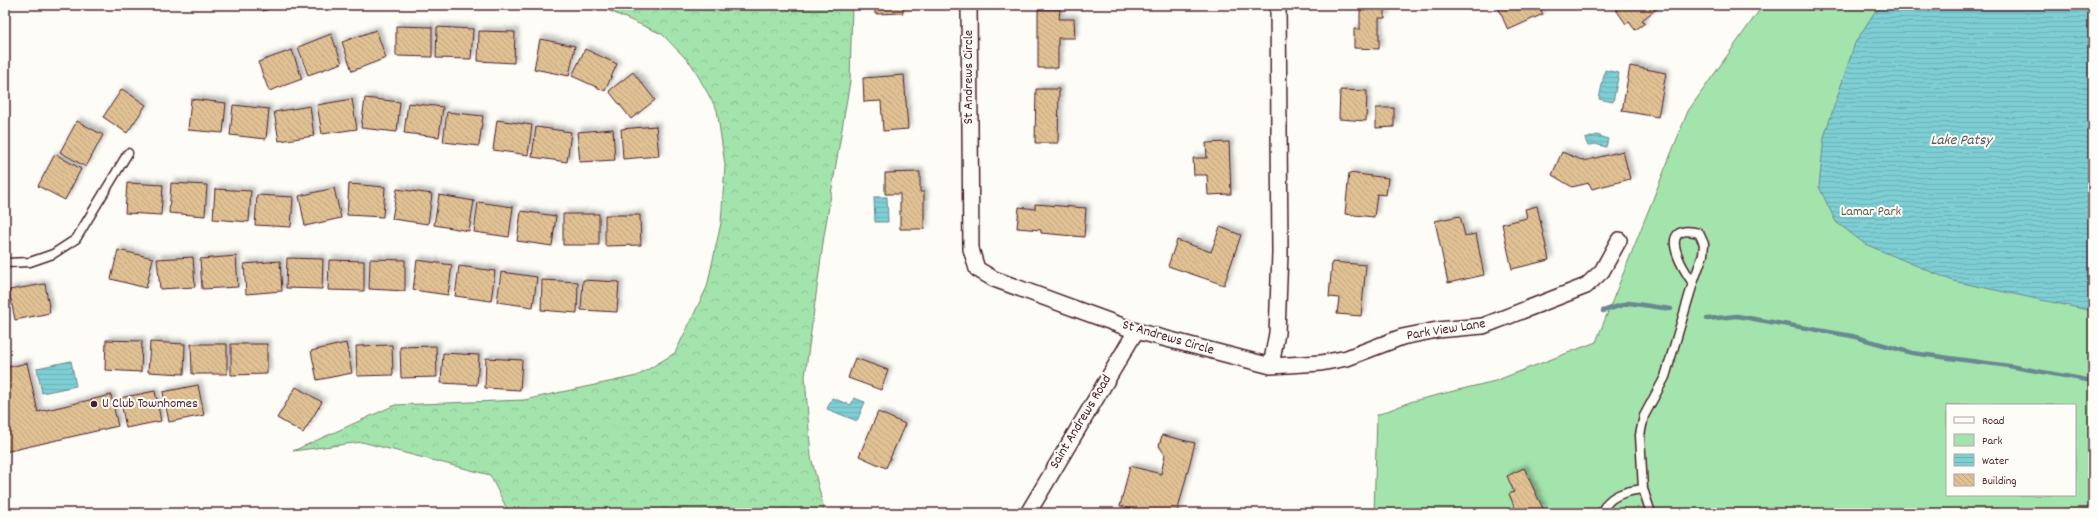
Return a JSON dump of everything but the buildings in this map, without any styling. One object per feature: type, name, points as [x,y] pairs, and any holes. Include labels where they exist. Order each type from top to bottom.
[{"type":"street","name":"St Andrews Circle","points":[[969,5],[971,249],[977,268],[994,278],[1136,331],[1270,366]]},
{"type":"street","points":[[1270,366],[1277,332],[1280,253],[1278,5]]},
{"type":"street","name":"Park View Lane","points":[[1270,366],[1322,363],[1347,358],[1402,337],[1437,330],[1483,326],[1586,286],[1602,271],[1619,240]]},
{"type":"street","name":"Saint Andrews Road","points":[[1028,513],[1136,331]]},
{"type":"lane","points":[[5,263],[30,262],[54,254],[76,239],[128,153]]},
{"type":"lane","points":[[1651,513],[1643,489],[1640,435],[1644,416],[1665,377],[1693,283],[1703,255],[1704,244],[1699,233],[1684,231],[1679,233],[1674,240],[1674,247],[1684,271],[1693,283]]},
{"type":"lane","points":[[1602,513],[1610,501],[1621,493],[1643,489]]},
{"type":"green space","points":[[596,5],[852,5],[850,81],[824,236],[805,376],[811,457],[825,513],[507,513],[508,511],[490,475],[362,442],[293,451],[395,405],[524,400],[637,376],[675,353],[707,287],[721,223],[725,165],[717,110],[692,65],[662,34]]},
{"type":"green space","name":"Lamar Park","points":[[1763,5],[2093,5],[2093,513],[1374,513],[1377,415],[1413,401],[1495,381],[1596,342],[1688,111]]},
{"type":"water","name":"Lake Patsy","points":[[1886,5],[2093,5],[2093,311],[1953,281],[1865,244],[1836,222],[1819,187],[1824,137],[1855,43],[1874,13]]},
{"type":"water","points":[[1605,70],[1619,73],[1613,102],[1599,99]]},
{"type":"water","points":[[1597,135],[1608,139],[1606,147],[1595,144],[1588,146],[1585,139]]},
{"type":"water","points":[[874,197],[887,197],[888,222],[875,222]]},
{"type":"water","points":[[71,361],[76,386],[42,393],[37,368]]},
{"type":"water","points":[[832,398],[851,405],[854,398],[865,402],[857,421],[827,409]]},
{"type":"waterway","points":[[1603,311],[1629,303],[1671,309]]},
{"type":"waterway","points":[[1707,319],[1737,316],[1852,336],[1912,353],[2009,366],[2093,381]]},
{"type":"place","name":"U Club Townhomes","points":[[94,404]]}]
